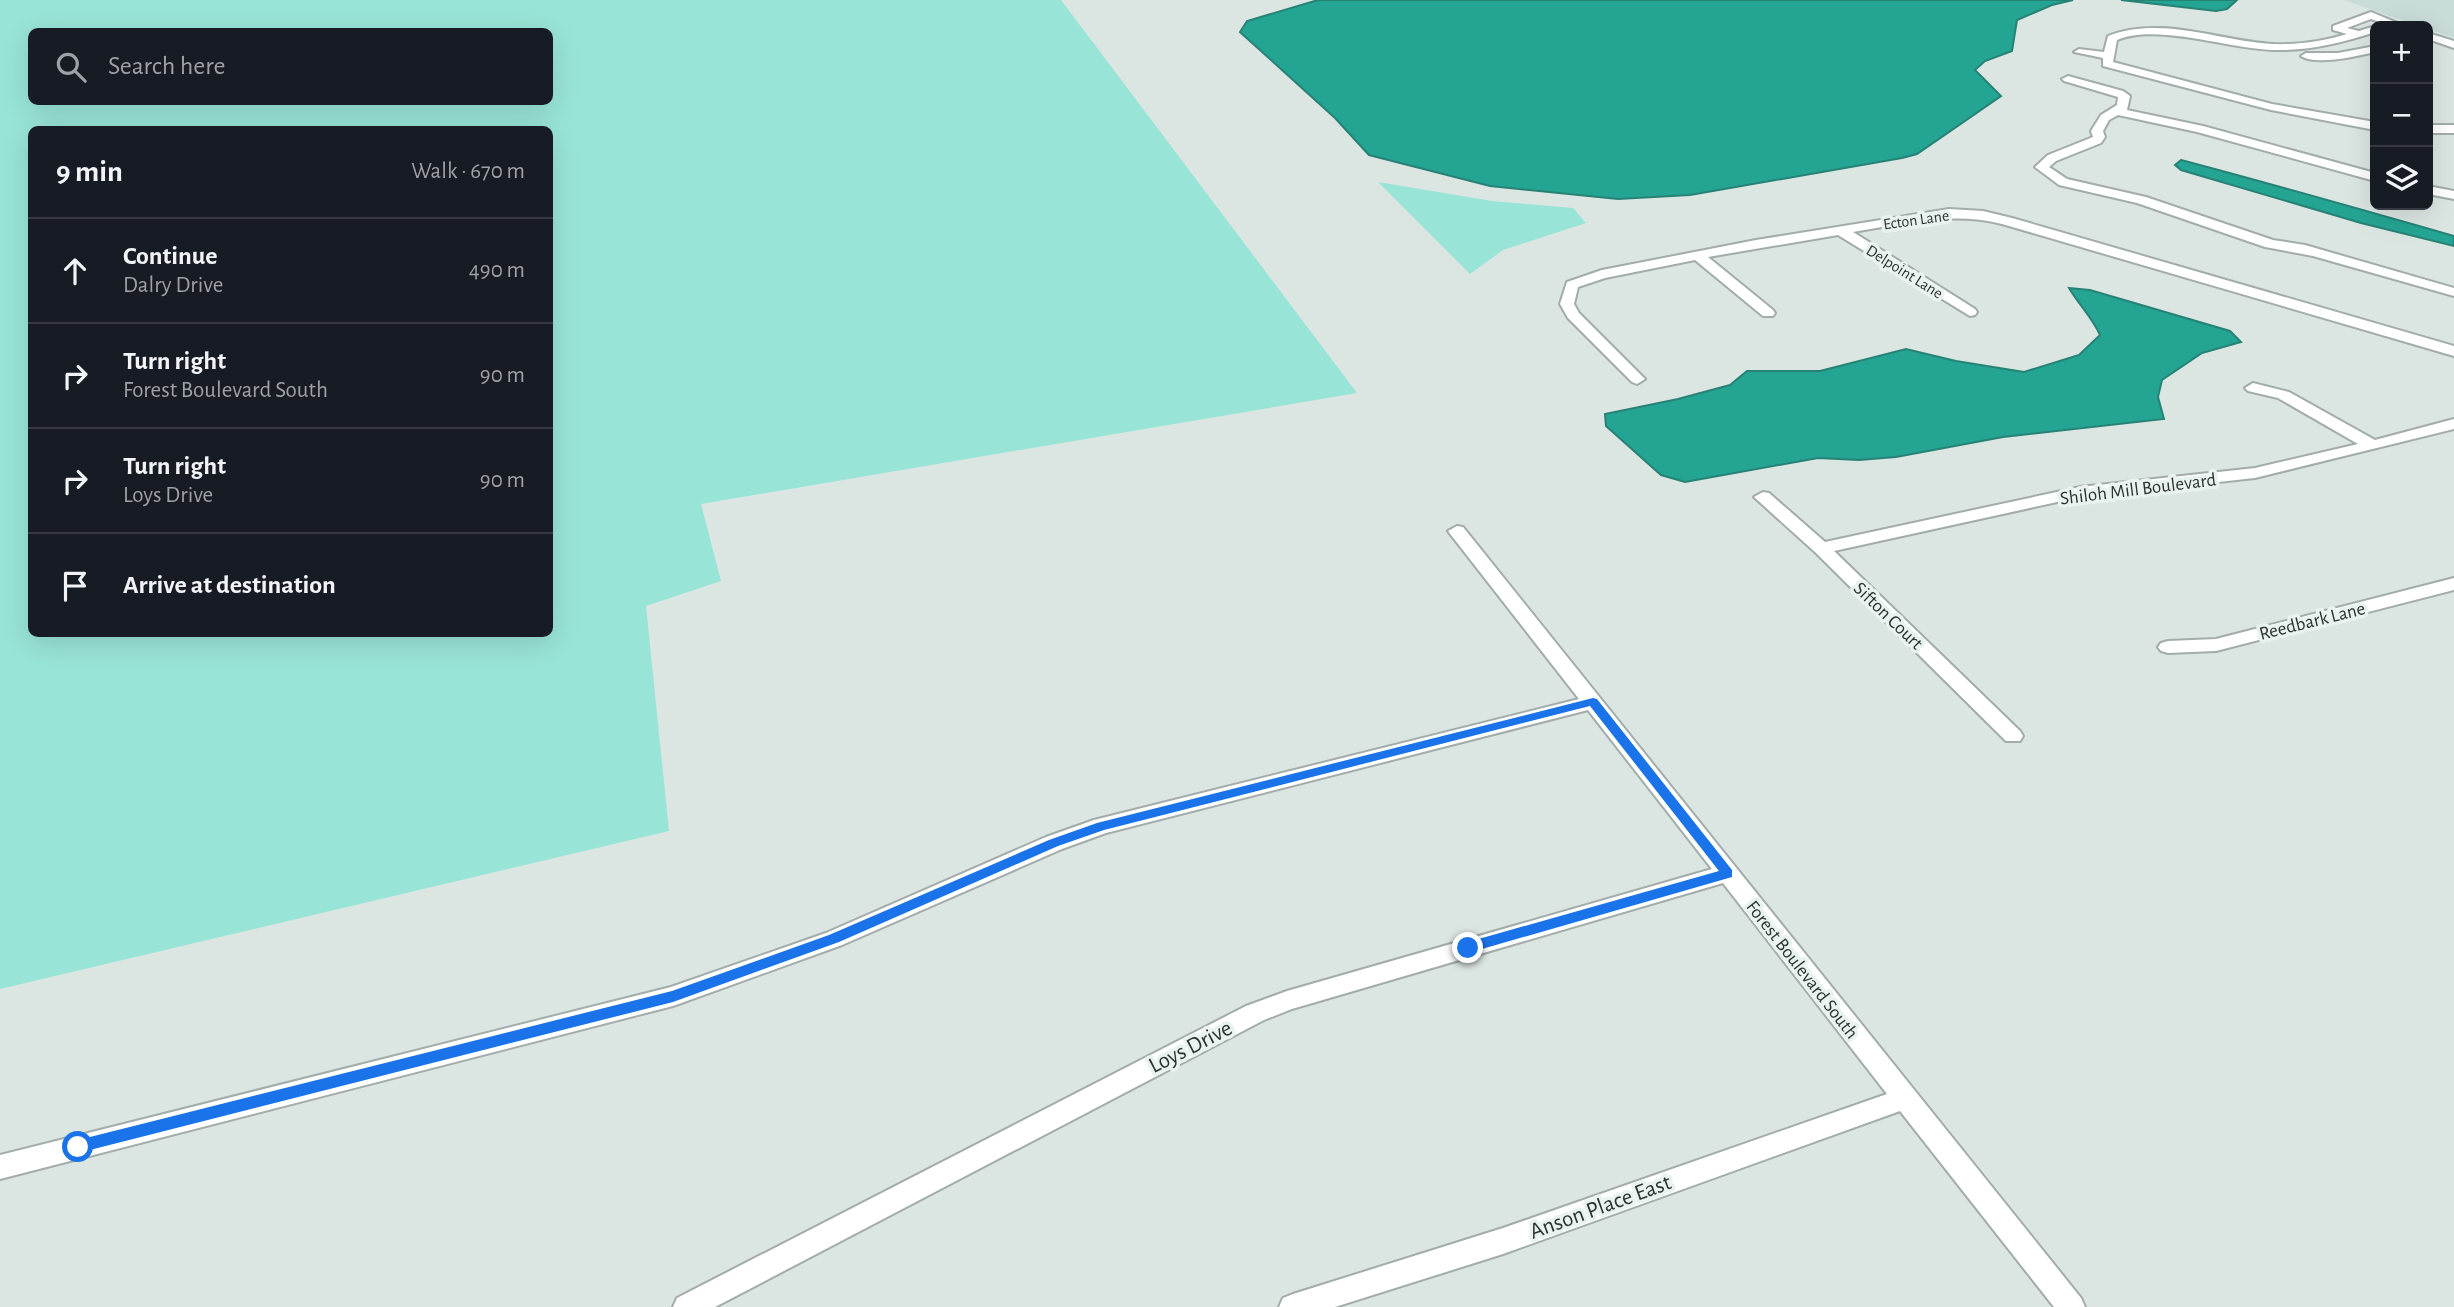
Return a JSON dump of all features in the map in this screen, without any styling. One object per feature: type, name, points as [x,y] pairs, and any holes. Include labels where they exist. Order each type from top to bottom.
[{"type":"street","points":[[2359,34],[2337,28],[2371,15],[2387,21]]},
{"type":"street","points":[[2101,26],[2122,33],[2153,31],[2274,47],[2314,44],[2370,31]]},
{"type":"street","points":[[2122,33],[2112,38],[2107,64],[2271,107],[2370,125]]},
{"type":"street","points":[[2290,34],[2314,44],[2330,56]]},
{"type":"street","points":[[2433,38],[2454,45]]},
{"type":"street","points":[[2306,56],[2330,56],[2370,50]]},
{"type":"street","points":[[2080,52],[2109,55]]},
{"type":"street","points":[[2068,79],[2124,96],[2123,107],[2105,118],[2097,131],[2097,140],[2052,158],[2041,167],[2063,182],[2141,200],[2270,244],[2312,252],[2454,292]]},
{"type":"street","points":[[2117,111],[2188,126],[2370,176]]},
{"type":"street","points":[[2433,129],[2454,129]]},
{"type":"street","points":[[2433,130],[2454,142]]},
{"type":"street","points":[[2434,191],[2446,181],[2454,180]]},
{"type":"street","points":[[2434,191],[2454,195]]},
{"type":"street","name":"Ecton Lane","points":[[1637,379],[1573,315],[1567,303],[1572,285],[1602,274],[1840,230],[1949,213],[1983,215],[2454,351]]},
{"type":"street","name":"Delpoint Lane","points":[[1840,230],[1970,313]]},
{"type":"street","points":[[1698,256],[1768,313]]},
{"type":"street","points":[[2253,388],[2283,395],[2371,445]]},
{"type":"street","name":"Shiloh Mill Boulevard","points":[[1821,548],[2080,492],[2255,473],[2454,424]]},
{"type":"street","name":"Sifton Court","points":[[1763,497],[1821,548],[2013,736]]},
{"type":"street","name":"Forest Boulevard South","points":[[1457,531],[2071,1307]]},
{"type":"street","name":"Reedbark Lane","points":[[2168,646],[2216,645],[2454,584]]},
{"type":"street","points":[[0,1167],[673,996],[834,939],[1054,843],[1102,826],[1593,702]]},
{"type":"street","name":"Loys Drive","points":[[687,1307],[1255,1013],[1300,997],[1728,873]]},
{"type":"street","name":"Anson Place East","points":[[1293,1307],[1503,1241],[1905,1098]]},
{"type":"shaded area","points":[[0,0],[1061,0],[1357,393],[701,504],[721,581],[646,606],[669,831],[0,989]]},
{"type":"shaded area","points":[[1318,0],[2073,0],[2052,5],[2017,20],[2012,51],[1985,61],[1975,70],[2001,96],[1917,154],[1690,195],[1618,199],[1490,186],[1369,155],[1335,118],[1240,32],[1247,21]]},
{"type":"shaded area","points":[[2121,0],[2237,0],[2227,9],[2216,11]]},
{"type":"shaded area","points":[[2343,0],[2454,0],[2454,38],[2433,31],[2433,21],[2405,21]]},
{"type":"shaded area","points":[[2181,160],[2454,236],[2454,246],[2361,223],[2181,170],[2175,165]]},
{"type":"shaded area","points":[[1378,182],[1492,201],[1573,208],[1586,223],[1503,250],[1470,274]]},
{"type":"shaded area","points":[[2069,288],[2090,290],[2230,331],[2241,342],[2202,353],[2162,380],[2158,397],[2164,419],[2003,437],[1896,457],[1859,460],[1818,458],[1685,482],[1661,475],[1606,426],[1605,414],[1730,385],[1747,371],[1820,371],[1906,349],[1956,361],[2024,372],[2079,355],[2100,335]]},
{"type":"route","points":[[78,1147],[673,996],[834,939],[1054,843],[1102,826],[1164,808],[1593,702],[1728,873],[1468,948]]}]
